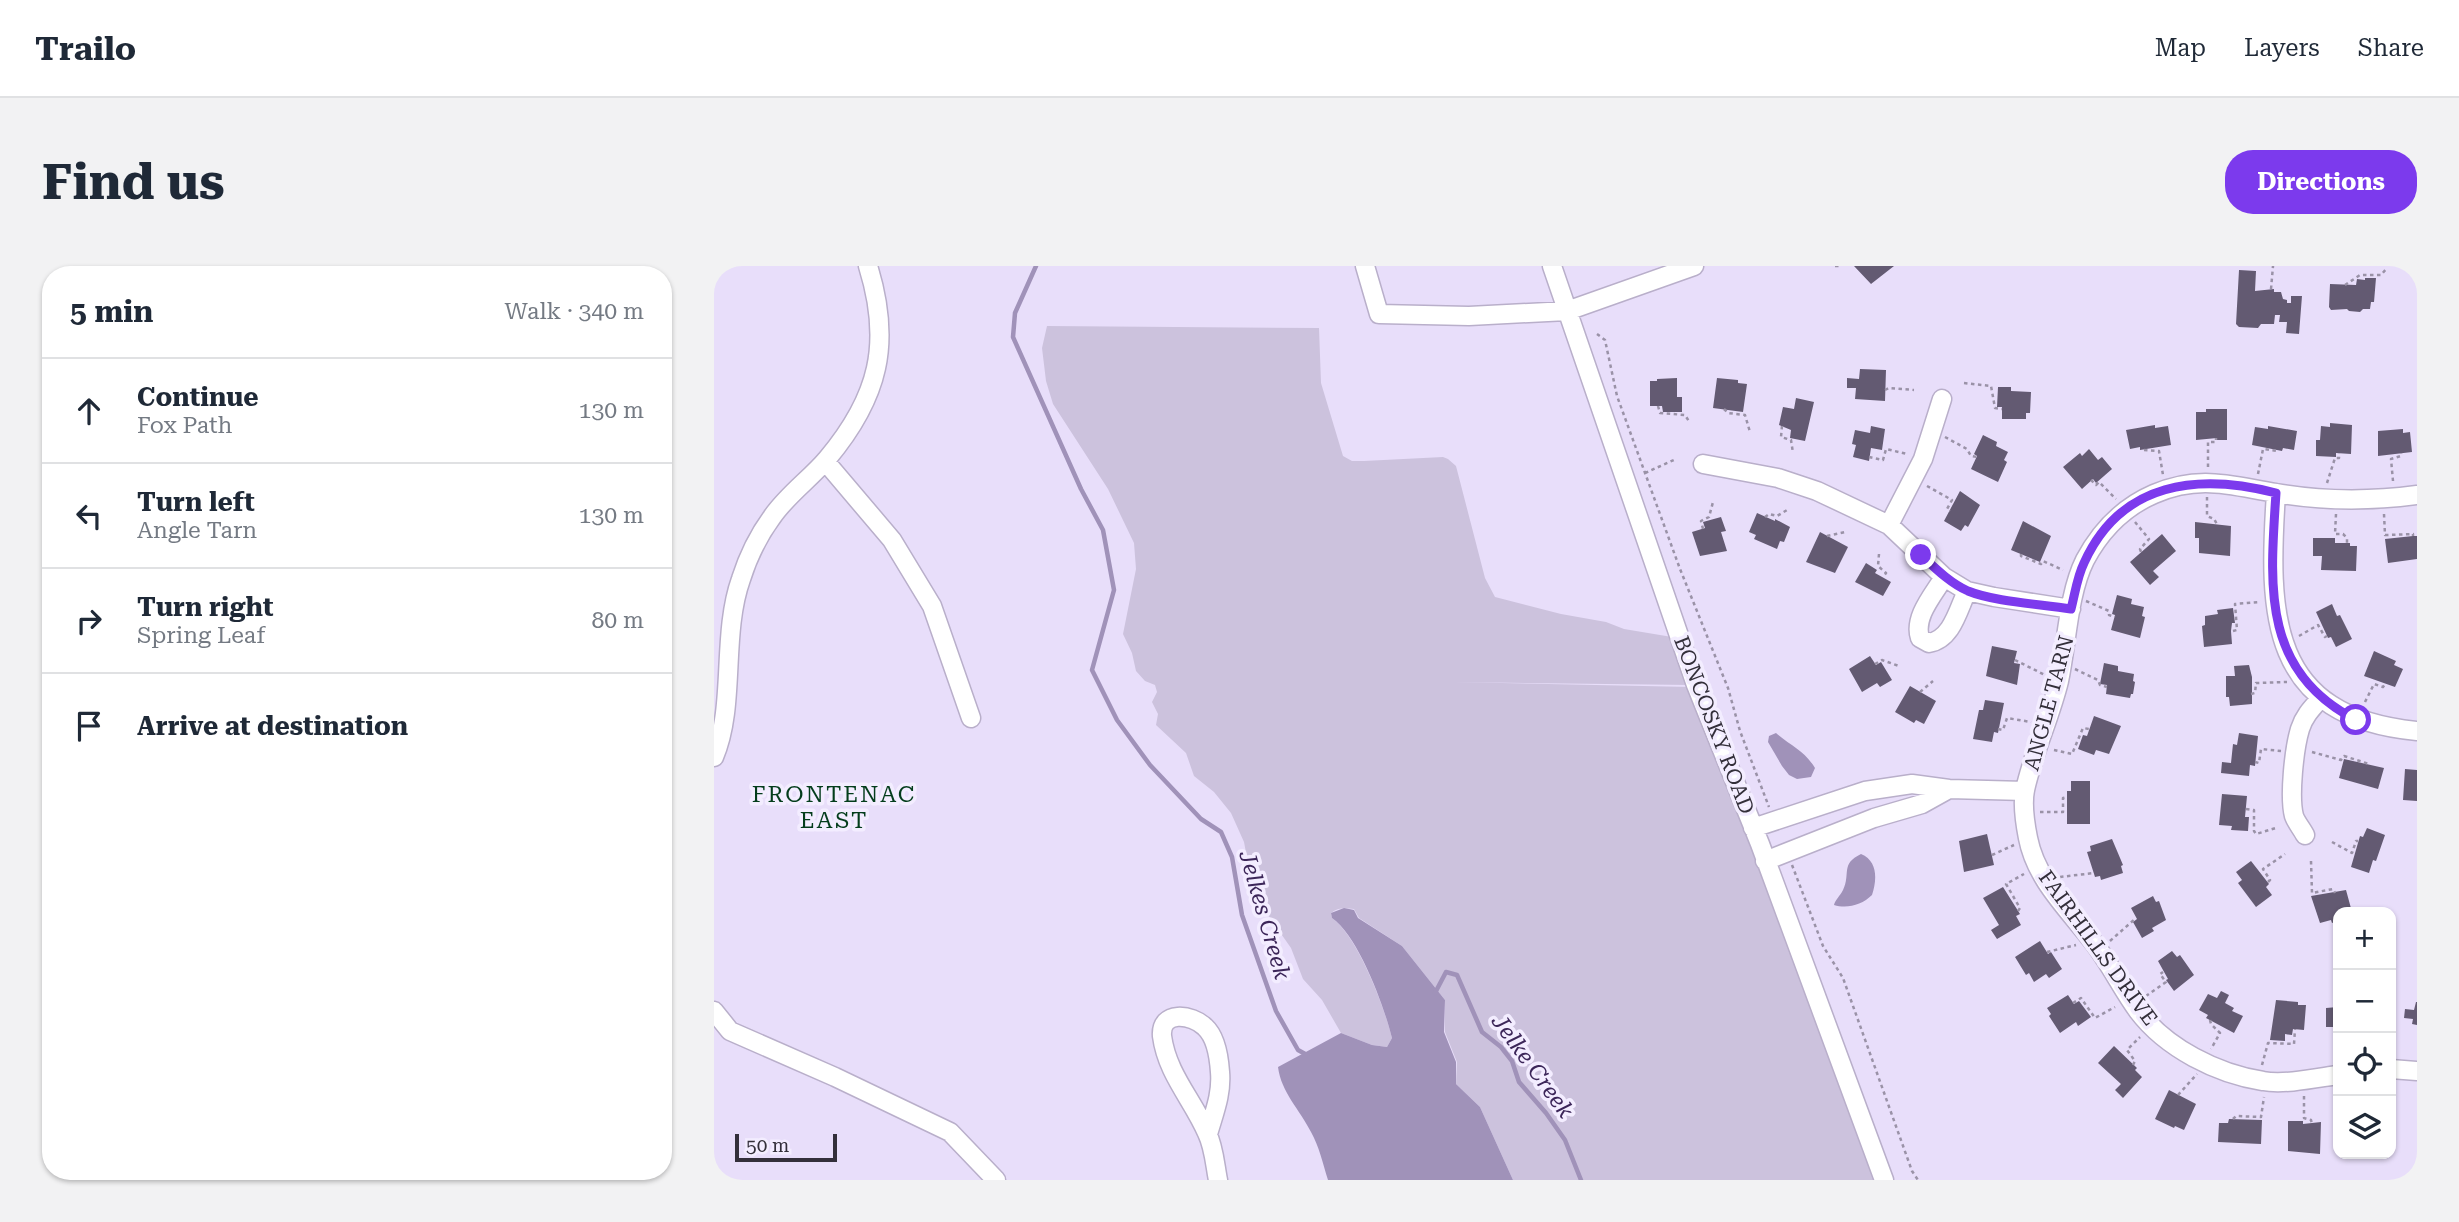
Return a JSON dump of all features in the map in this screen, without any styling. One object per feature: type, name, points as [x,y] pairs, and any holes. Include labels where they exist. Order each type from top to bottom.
[{"type":"street","points":[[714,757],[724,710],[731,618],[752,550],[772,516],[825,461],[857,418],[869,393],[877,365],[881,319],[876,291],[867,266]]},
{"type":"street","points":[[1364,266],[1379,314],[1469,316],[1567,311],[1694,266]]},
{"type":"street","name":"BONCOSKY ROAD","points":[[1552,266],[1692,672],[1884,1180]]},
{"type":"street","points":[[1889,525],[1923,459],[1942,399]]},
{"type":"street","points":[[825,461],[892,540],[932,606],[971,718]]},
{"type":"street","points":[[1703,464],[1778,478],[1816,491],[1889,525],[1944,577],[1967,591],[1994,597],[2078,605]]},
{"type":"street","name":"ANGLE TARN","points":[[2025,791],[2058,684],[2078,605],[2084,562],[2096,541],[2125,510],[2141,500],[2171,488],[2196,483],[2241,485],[2276,493],[2347,498],[2417,495]]},
{"type":"street","points":[[2276,493],[2273,568],[2275,607],[2288,655],[2321,698],[2356,720],[2393,729],[2417,731]]},
{"type":"street","points":[[1944,577],[1919,619],[1917,629],[1920,638],[1929,643],[1946,635],[1967,591]]},
{"type":"street","points":[[2305,835],[2294,817],[2296,751],[2300,730],[2308,712],[2321,698]]},
{"type":"street","points":[[1753,828],[1865,791],[1912,784],[1949,789],[2025,791]]},
{"type":"street","points":[[1765,861],[1874,818],[1922,804],[1949,789]]},
{"type":"street","name":"FAIRHILLS DRIVE","points":[[2025,791],[2027,836],[2039,868],[2059,901],[2100,950],[2139,1012],[2161,1034],[2196,1059],[2231,1074],[2265,1082],[2333,1075]]},
{"type":"street","points":[[714,1011],[730,1031],[950,1132],[996,1180]]},
{"type":"street","points":[[1208,1134],[1219,1101],[1221,1082],[1214,1041],[1206,1027],[1194,1019],[1185,1016],[1170,1018],[1164,1024],[1162,1034],[1170,1063],[1178,1084],[1208,1134],[1218,1180]]},
{"type":"street","points":[[2396,1069],[2417,1071]]},
{"type":"path","points":[[2271,289],[2273,266]]},
{"type":"path","points":[[2345,285],[2360,275],[2381,275],[2387,268]]},
{"type":"path","points":[[1597,334],[1605,340],[1616,396],[1680,569],[1728,688],[1740,731],[1773,821]]},
{"type":"path","points":[[1964,383],[1991,386],[1995,408],[2002,409]]},
{"type":"path","points":[[1885,390],[1914,390]]},
{"type":"path","points":[[1658,406],[1660,413],[1685,415],[1690,423]]},
{"type":"path","points":[[1724,410],[1745,415],[1750,432]]},
{"type":"path","points":[[1782,426],[1781,437],[1791,440],[1793,453]]},
{"type":"path","points":[[1945,437],[1967,449],[1971,456],[1977,457]]},
{"type":"path","points":[[2208,467],[2208,442],[2216,442],[2216,438]]},
{"type":"path","points":[[1869,457],[1883,460],[1886,449],[1910,455]]},
{"type":"path","points":[[2258,474],[2263,449],[2278,451]]},
{"type":"path","points":[[2144,450],[2159,452],[2163,475]]},
{"type":"path","points":[[2327,483],[2339,453]]},
{"type":"path","points":[[2393,484],[2392,458],[2401,456],[2401,453]]},
{"type":"path","points":[[1645,473],[1676,459]]},
{"type":"path","points":[[2091,480],[2096,485],[2099,482],[2116,499]]},
{"type":"path","points":[[1926,486],[1952,500],[1947,509],[1950,511]]},
{"type":"path","points":[[2207,494],[2207,516],[2214,519],[2218,526]]},
{"type":"path","points":[[1703,529],[1701,521],[1709,517],[1713,502]]},
{"type":"path","points":[[1765,517],[1769,514],[1777,516],[1787,510]]},
{"type":"path","points":[[2336,511],[2335,534],[2343,534],[2347,543]]},
{"type":"path","points":[[2384,511],[2385,535],[2413,536]]},
{"type":"path","points":[[2133,520],[2149,539],[2140,549],[2141,552]]},
{"type":"path","points":[[1827,536],[1845,532]]},
{"type":"path","points":[[1879,554],[1878,566],[1885,573],[1883,577]]},
{"type":"path","points":[[2021,554],[2041,564],[2043,561],[2066,571]]},
{"type":"path","points":[[2233,631],[2237,630],[2235,604],[2260,602]]},
{"type":"path","points":[[2078,605],[2109,611],[2109,615],[2115,617]]},
{"type":"path","points":[[2296,638],[2318,625],[2325,637],[2327,636]]},
{"type":"path","points":[[1875,664],[1882,660],[1899,666]]},
{"type":"path","points":[[2015,660],[2046,676]]},
{"type":"path","points":[[2075,669],[2107,687]]},
{"type":"path","points":[[1920,692],[1933,681]]},
{"type":"path","points":[[2251,694],[2255,693],[2256,683],[2290,682]]},
{"type":"path","points":[[2363,706],[2374,684],[2383,687],[2386,683]]},
{"type":"path","points":[[1998,730],[2003,730],[2007,718],[2032,723]]},
{"type":"path","points":[[2050,749],[2072,754],[2083,728],[2089,729]]},
{"type":"path","points":[[2255,762],[2259,763],[2261,749],[2285,752]]},
{"type":"path","points":[[2312,752],[2341,760],[2344,756],[2369,764]]},
{"type":"path","points":[[2040,812],[2063,812],[2063,798],[2067,797]]},
{"type":"path","points":[[2246,808],[2254,810],[2256,834],[2276,828]]},
{"type":"path","points":[[2332,842],[2352,853],[2358,841]]},
{"type":"path","points":[[1992,855],[2018,844]]},
{"type":"path","points":[[1786,852],[1824,946],[1843,978],[1912,1171],[1918,1180]]},
{"type":"path","points":[[2268,882],[2270,880],[2263,869],[2285,854]]},
{"type":"path","points":[[2311,861],[2312,893],[2333,889],[2334,892]]},
{"type":"path","points":[[2018,911],[2020,908],[2006,884],[2027,873]]},
{"type":"path","points":[[2060,877],[2094,873]]},
{"type":"path","points":[[2110,941],[2136,918]]},
{"type":"path","points":[[2047,952],[2079,944]]},
{"type":"path","points":[[2145,997],[2166,982],[2160,974],[2163,971]]},
{"type":"path","points":[[2073,1003],[2081,998],[2095,1018],[2118,1005]]},
{"type":"path","points":[[2210,1020],[2220,1033],[2210,1050]]},
{"type":"path","points":[[2261,1066],[2268,1043],[2294,1044],[2295,1029]]},
{"type":"path","points":[[2133,1065],[2136,1061],[2127,1050],[2142,1035]]},
{"type":"path","points":[[2178,1095],[2197,1074]]},
{"type":"path","points":[[2233,1119],[2235,1116],[2261,1117],[2264,1093]]},
{"type":"path","points":[[2305,1093],[2304,1118],[2311,1120],[2312,1124]]},
{"type":"shaded area","points":[[1047,326],[1319,328],[1321,383],[1343,456],[1352,461],[1443,457],[1456,466],[1485,578],[1495,597],[1606,622],[1624,629],[1672,637],[1690,685],[1453,682],[1691,687],[1878,1180],[1513,1180],[1480,1107],[1456,1084],[1457,1062],[1445,1032],[1445,1000],[1402,946],[1359,918],[1354,909],[1348,908],[1334,911],[1331,913],[1332,918],[1342,927],[1360,956],[1383,1008],[1392,1038],[1387,1047],[1372,1045],[1341,1033],[1322,1000],[1303,979],[1291,948],[1254,895],[1244,842],[1231,813],[1214,792],[1194,776],[1186,753],[1156,725],[1158,714],[1152,702],[1157,692],[1155,685],[1145,681],[1136,671],[1132,653],[1123,634],[1136,569],[1134,543],[1108,489],[1053,404],[1046,381],[1042,348]]},
{"type":"shaded area","points":[[1776,733],[1811,762],[1815,768],[1811,777],[1797,779],[1789,775],[1768,742],[1769,736]]},
{"type":"shaded area","points":[[1861,854],[1871,861],[1875,872],[1872,895],[1854,905],[1834,905],[1843,890],[1850,862]]},
{"type":"shaded area","points":[[1344,908],[1354,910],[1358,918],[1402,946],[1445,1000],[1444,1032],[1456,1062],[1456,1084],[1480,1107],[1513,1180],[1328,1180],[1314,1137],[1287,1093],[1278,1067],[1341,1033],[1372,1045],[1387,1047],[1392,1038],[1377,991],[1361,956],[1352,940],[1332,918],[1331,913]]},
{"type":"building","points":[[1854,266],[1894,266],[1871,284]]},
{"type":"building","points":[[2239,270],[2256,271],[2255,291],[2274,289],[2274,292],[2281,292],[2287,303],[2291,303],[2291,296],[2302,296],[2299,334],[2286,333],[2287,322],[2279,322],[2280,315],[2275,315],[2274,324],[2261,324],[2258,328],[2239,327],[2236,324]]},
{"type":"building","points":[[2376,278],[2374,302],[2371,302],[2370,309],[2360,312],[2331,310],[2330,284],[2356,285],[2357,279]]},
{"type":"building","points":[[1860,369],[1886,370],[1885,401],[1855,399],[1856,388],[1847,388],[1847,378],[1859,379]]},
{"type":"building","points":[[1677,378],[1677,397],[1682,397],[1682,412],[1663,412],[1662,406],[1650,406],[1650,381]]},
{"type":"building","points":[[1717,378],[1738,380],[1738,383],[1747,384],[1743,412],[1713,408]]},
{"type":"building","points":[[1998,387],[2031,392],[2030,413],[2026,413],[2026,419],[2002,419],[2002,407],[1997,407]]},
{"type":"building","points":[[1796,398],[1814,402],[1805,441],[1790,438],[1791,430],[1779,425],[1783,407],[1794,409]]},
{"type":"building","points":[[2206,409],[2227,409],[2227,440],[2196,440],[2196,412],[2206,412]]},
{"type":"building","points":[[2330,423],[2352,425],[2351,454],[2336,453],[2336,457],[2316,456],[2316,440],[2320,440],[2321,426],[2330,427]]},
{"type":"building","points":[[2155,425],[2155,428],[2168,426],[2171,445],[2130,449],[2126,430]]},
{"type":"building","points":[[1871,426],[1885,429],[1882,450],[1871,448],[1869,461],[1853,457],[1856,445],[1852,444],[1855,430],[1870,433]]},
{"type":"building","points":[[2268,426],[2297,431],[2294,450],[2283,448],[2282,451],[2252,445],[2255,427],[2268,429]]},
{"type":"building","points":[[2403,429],[2403,433],[2410,432],[2412,452],[2378,456],[2378,431]]},
{"type":"building","points":[[1983,435],[2008,452],[2004,460],[2007,462],[1998,482],[1971,469],[1977,456],[1974,454]]},
{"type":"building","points":[[2089,449],[2098,460],[2102,457],[2112,469],[2096,483],[2093,479],[2082,489],[2063,467]]},
{"type":"building","points":[[1960,491],[1980,505],[1968,527],[1965,525],[1961,531],[1944,521]]},
{"type":"building","points":[[1757,513],[1790,527],[1784,542],[1780,541],[1777,549],[1754,539],[1756,535],[1749,532]]},
{"type":"building","points":[[1721,517],[1726,531],[1721,532],[1727,551],[1700,556],[1692,532],[1705,528],[1703,522]]},
{"type":"building","points":[[2023,521],[2051,536],[2040,562],[2011,550]]},
{"type":"building","points":[[2195,522],[2231,526],[2230,556],[2199,553]]},
{"type":"building","points":[[1820,532],[1848,547],[1835,573],[1806,562]]},
{"type":"building","points":[[2162,534],[2176,551],[2153,571],[2159,577],[2150,585],[2130,562]]},
{"type":"building","points":[[2417,536],[2417,559],[2388,563],[2385,539]]},
{"type":"building","points":[[2313,538],[2335,538],[2335,543],[2357,546],[2356,571],[2321,570],[2322,556],[2313,556]]},
{"type":"building","points":[[1866,563],[1877,570],[1875,573],[1891,582],[1883,596],[1855,582]]},
{"type":"building","points":[[2117,595],[2132,599],[2131,604],[2144,607],[2142,616],[2145,617],[2140,638],[2111,630]]},
{"type":"building","points":[[2332,604],[2352,639],[2336,647],[2331,637],[2328,638],[2316,612]]},
{"type":"building","points":[[2233,608],[2235,623],[2232,623],[2232,644],[2204,647],[2202,626],[2205,625],[2205,616],[2218,614],[2217,610]]},
{"type":"building","points":[[1992,646],[2017,651],[2014,663],[2020,664],[2017,685],[1986,676]]},
{"type":"building","points":[[2374,651],[2396,661],[2394,665],[2403,669],[2395,687],[2364,676]]},
{"type":"building","points":[[1870,656],[1876,665],[1881,662],[1892,680],[1880,687],[1877,683],[1862,692],[1849,669]]},
{"type":"building","points":[[2104,663],[2118,666],[2118,671],[2134,674],[2133,694],[2130,698],[2106,694],[2107,685],[2100,684]]},
{"type":"building","points":[[2249,665],[2252,704],[2230,706],[2229,697],[2226,697],[2226,676],[2235,676],[2234,666]]},
{"type":"building","points":[[1910,686],[1936,701],[1924,724],[1916,720],[1914,723],[1895,712]]},
{"type":"building","points":[[1985,700],[2004,703],[1998,733],[1994,732],[1992,742],[1973,739],[1979,710],[1983,710]]},
{"type":"building","points":[[2094,716],[2121,726],[2109,754],[2096,750],[2094,755],[2078,749],[2083,735],[2087,736]]},
{"type":"building","points":[[2239,733],[2258,736],[2255,766],[2250,765],[2249,776],[2221,773],[2222,762],[2231,763],[2233,744],[2237,745]]},
{"type":"building","points":[[2344,759],[2384,768],[2378,789],[2339,778]]},
{"type":"building","points":[[2405,769],[2417,770],[2417,801],[2403,800]]},
{"type":"building","points":[[2071,781],[2090,781],[2090,824],[2067,824],[2067,791],[2071,791]]},
{"type":"building","points":[[2222,794],[2247,796],[2245,817],[2249,817],[2248,831],[2231,830],[2232,826],[2219,825]]},
{"type":"building","points":[[2367,828],[2385,835],[2369,873],[2351,867],[2360,836],[2363,837]]},
{"type":"building","points":[[1987,834],[1994,865],[1964,872],[1959,841]]},
{"type":"building","points":[[2112,839],[2123,865],[2123,873],[2101,880],[2100,876],[2095,877],[2087,852],[2091,851],[2090,846]]},
{"type":"building","points":[[2251,861],[2269,884],[2266,887],[2272,895],[2256,907],[2238,883],[2242,880],[2236,872]]},
{"type":"building","points":[[2003,887],[2020,914],[2016,916],[2021,925],[1997,939],[1991,930],[1999,925],[1983,898]]},
{"type":"building","points":[[2346,890],[2351,907],[2333,907],[2333,923],[2331,920],[2320,923],[2311,896]]},
{"type":"building","points":[[2153,896],[2156,902],[2159,901],[2166,920],[2142,938],[2133,922],[2137,919],[2131,908]]},
{"type":"building","points":[[2040,941],[2062,969],[2049,978],[2046,974],[2034,982],[2029,973],[2026,975],[2015,957]]},
{"type":"building","points":[[2172,951],[2177,957],[2180,955],[2194,975],[2174,991],[2158,961]]},
{"type":"building","points":[[2221,991],[2229,995],[2225,1003],[2234,1008],[2232,1011],[2243,1016],[2234,1033],[2206,1018],[2208,1015],[2199,1010],[2208,994],[2217,998]]},
{"type":"building","points":[[2068,995],[2074,1004],[2079,1001],[2091,1017],[2078,1026],[2076,1022],[2060,1033],[2047,1008]]},
{"type":"building","points":[[2276,1000],[2306,1005],[2304,1030],[2293,1029],[2292,1035],[2285,1034],[2285,1041],[2270,1040]]},
{"type":"building","points":[[2416,1002],[2417,1025],[2412,1024],[2413,1019],[2404,1018],[2405,1009],[2414,1010]]},
{"type":"building","points":[[2333,1007],[2333,1027],[2326,1027],[2326,1008]]},
{"type":"building","points":[[2114,1046],[2137,1068],[2135,1070],[2142,1077],[2123,1098],[2115,1090],[2121,1084],[2098,1063]]},
{"type":"building","points":[[2169,1090],[2196,1104],[2184,1130],[2155,1119]]},
{"type":"building","points":[[2229,1119],[2262,1120],[2261,1144],[2218,1142],[2219,1123],[2228,1123]]},
{"type":"building","points":[[2288,1121],[2303,1121],[2303,1124],[2321,1122],[2320,1154],[2288,1151]]},
{"type":"waterway","name":"Jelkes Creek","points":[[1036,266],[1015,313],[1013,337],[1081,489],[1103,530],[1114,590],[1092,670],[1117,720],[1150,765],[1201,819],[1221,832],[1232,857],[1242,915],[1276,1011],[1298,1050],[1307,1055]]},
{"type":"waterway","name":"Jelke Creek","points":[[1435,993],[1446,972],[1457,975],[1482,1032],[1501,1047],[1512,1061],[1519,1082],[1565,1140],[1581,1180]]},
{"type":"district","name":"FRONTENAC EAST","points":[[834,807]]},
{"type":"route","points":[[1921,555],[1944,577],[1967,591],[2071,609],[2084,562],[2096,541],[2125,510],[2141,500],[2157,492],[2196,483],[2218,482],[2276,493],[2272,545],[2273,579],[2275,607],[2282,638],[2297,669],[2321,698],[2356,720]]}]
